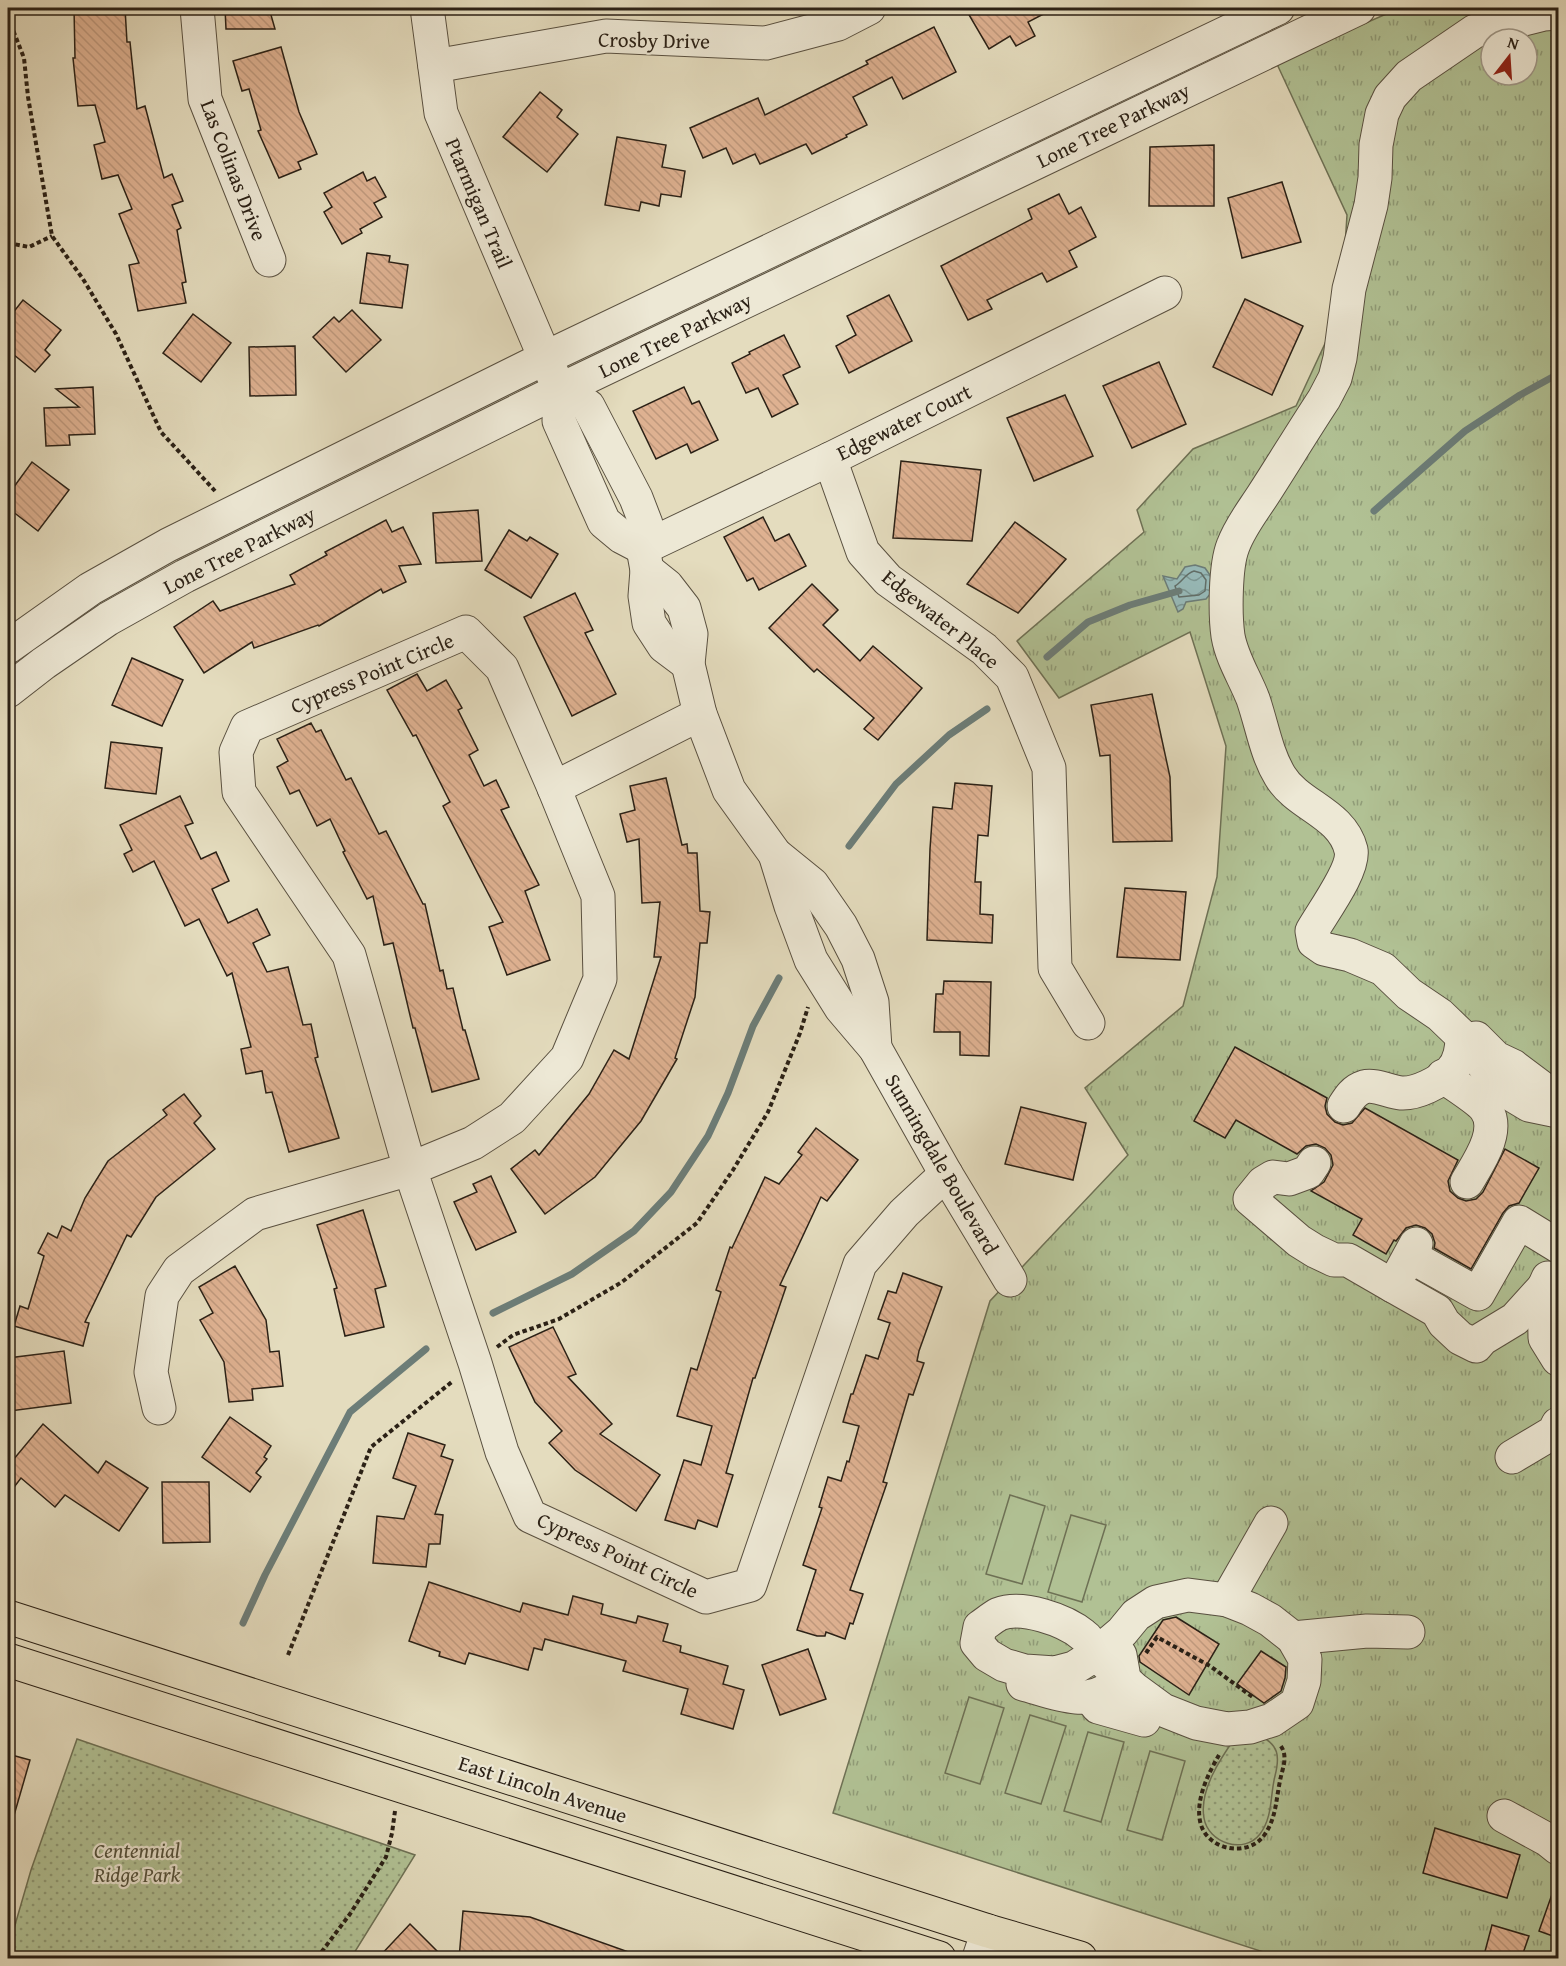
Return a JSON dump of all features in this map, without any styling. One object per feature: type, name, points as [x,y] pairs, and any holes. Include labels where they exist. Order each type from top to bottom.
[{"type":"main road","name":"East Lincoln Avenue","points":[[8,1617],[983,1945],[1080,1959]]},
{"type":"main road","name":"East Lincoln Avenue","points":[[8,1660],[939,1959]]},
{"type":"street","name":"Las Colinas Drive","points":[[197,8],[205,99],[269,260]]},
{"type":"street","name":"Ptarmigan Trail","points":[[427,8],[441,113],[544,358],[560,390]]},
{"type":"street","name":"Crosby Drive","points":[[435,66],[606,36],[766,43],[838,24],[869,8]]},
{"type":"street","name":"Lone Tree Parkway","points":[[8,647],[90,589],[168,545],[544,358],[1278,8]]},
{"type":"street","name":"Lone Tree Parkway","points":[[8,691],[108,619],[185,576],[560,390],[1359,8]]},
{"type":"street","points":[[1558,13],[1544,14],[1474,31],[1409,76],[1390,97],[1382,114],[1376,145],[1371,205],[1349,290],[1335,378],[1244,522],[1232,548],[1227,593],[1228,637],[1235,661],[1252,697],[1271,759],[1289,789],[1327,815],[1343,834],[1351,851],[1349,867],[1312,931],[1314,942],[1324,949],[1350,955],[1380,967],[1409,994],[1440,1015],[1461,1036],[1500,1087],[1529,1105],[1558,1111]]},
{"type":"street","name":"Edgewater Court","points":[[645,559],[830,459],[1165,293]]},
{"type":"street","points":[[560,390],[559,422],[604,522],[645,559]]},
{"type":"street","name":"Edgewater Place","points":[[830,459],[863,552],[888,580],[984,649],[1012,676],[1049,768],[1055,968],[1088,1023]]},
{"type":"street","name":"Sunningdale Boulevard","points":[[645,559],[645,596],[649,623],[664,646],[688,664],[700,714],[729,790],[775,854],[812,884],[841,926],[858,959],[872,1002],[875,1048]]},
{"type":"street","name":"Cypress Point Circle","points":[[410,1169],[473,1143],[512,1118],[567,1058],[600,979],[598,896],[502,668],[466,632],[247,727],[236,752],[239,792],[349,955],[410,1169],[475,1363],[502,1452],[530,1516],[706,1597],[750,1585],[860,1264],[904,1213],[946,1174]]},
{"type":"street","points":[[554,788],[700,714]]},
{"type":"street","name":"Sunningdale Boulevard","points":[[775,854],[811,960],[841,1008],[875,1048],[946,1174],[1010,1280]]},
{"type":"street","points":[[1380,967],[1386,962],[1392,966],[1466,1028],[1496,1058],[1513,1066],[1558,1100]]},
{"type":"street","points":[[1344,1106],[1351,1095],[1365,1087],[1400,1093],[1413,1093],[1424,1089],[1451,1071],[1458,1060],[1462,1045],[1461,1036]]},
{"type":"street","points":[[1443,1076],[1485,1107],[1488,1114],[1491,1133],[1489,1142],[1467,1182]]},
{"type":"street","points":[[1488,1114],[1558,1130]]},
{"type":"street","points":[[1314,1163],[1308,1172],[1289,1179],[1273,1177],[1263,1183],[1250,1199],[1299,1241],[1334,1260],[1348,1260],[1437,1311],[1444,1323],[1460,1338],[1476,1346],[1482,1339],[1515,1319],[1544,1287],[1558,1253]]},
{"type":"street","points":[[159,1408],[151,1372],[162,1296],[179,1270],[255,1214],[410,1169]]},
{"type":"street","points":[[1393,1286],[1413,1250],[1478,1294],[1519,1221],[1558,1246]]},
{"type":"street","points":[[1544,1287],[1545,1338],[1558,1359]]},
{"type":"street","points":[[1512,1457],[1554,1432],[1558,1424]]},
{"type":"street","points":[[1227,1600],[1271,1523]]},
{"type":"street","points":[[1023,1684],[1070,1697],[1090,1697],[1110,1687],[1108,1664],[1122,1632],[1136,1615],[1156,1602],[1188,1595],[1227,1600],[1250,1609],[1270,1620],[1293,1638],[1305,1659],[1304,1681],[1297,1703],[1272,1720],[1250,1727],[1227,1728],[1196,1723],[1163,1710],[1108,1664]]},
{"type":"street","points":[[1293,1638],[1367,1631],[1408,1632]]},
{"type":"street","points":[[1090,1697],[1098,1707],[1144,1720]]},
{"type":"street","points":[[1504,1816],[1558,1848]]},
{"type":"path","points":[[8,17],[24,58],[28,97],[52,236],[83,279],[116,334],[161,432],[219,496]]},
{"type":"path","points":[[8,243],[29,247],[52,236]]},
{"type":"path","points":[[288,1655],[371,1447],[513,1335],[559,1319],[622,1282],[697,1223],[768,1112],[800,1033],[819,973]]},
{"type":"path","points":[[317,1959],[350,1914],[386,1857],[395,1807]]},
{"type":"green space","points":[[1400,8],[1558,8],[1558,1958],[1282,1958],[833,1813],[990,1301],[1128,1155],[1085,1088],[1183,1006],[1217,877],[1226,746],[1190,632],[1059,698],[1017,641],[1144,532],[1137,510],[1193,449],[1296,406],[1341,309],[1347,215],[1276,62]]},
{"type":"green space","points":[[1010,1495],[1045,1506],[1022,1584],[986,1574]]},
{"type":"green space","points":[[1071,1515],[1106,1525],[1082,1602],[1048,1592]]},
{"type":"green space","points":[[969,1697],[1004,1708],[980,1784],[945,1773]]},
{"type":"green space","points":[[1030,1715],[1066,1726],[1041,1804],[1005,1793]]},
{"type":"green space","points":[[1088,1732],[1124,1742],[1101,1822],[1064,1811]]},
{"type":"green space","points":[[1259,1735],[1271,1743],[1277,1757],[1269,1813],[1260,1834],[1245,1844],[1236,1845],[1219,1840],[1207,1827],[1203,1808],[1205,1797],[1217,1765],[1235,1738]]},
{"type":"green space","name":"Centennial Ridge Park","points":[[77,1739],[415,1855],[351,1958],[8,1958],[8,1949],[31,1870]]},
{"type":"green space","points":[[1150,1751],[1185,1761],[1162,1840],[1127,1830]]},
{"type":"water","points":[[1195,565],[1205,568],[1212,578],[1211,593],[1206,599],[1186,602],[1183,609],[1178,612],[1163,576],[1177,579],[1185,567]]},
{"type":"building","points":[[74,8],[125,8],[127,42],[130,42],[137,109],[145,106],[164,178],[172,174],[183,201],[172,205],[181,228],[177,230],[186,282],[182,283],[186,303],[138,311],[129,265],[139,263],[119,214],[132,209],[118,175],[102,179],[94,145],[105,142],[95,105],[78,106],[73,58],[75,58]]},
{"type":"building","points":[[225,8],[269,8],[275,29],[226,29]]},
{"type":"building","points":[[965,8],[1055,8],[1028,22],[1035,36],[1016,46],[1010,36],[989,49]]},
{"type":"building","points":[[934,27],[956,72],[903,99],[892,77],[853,97],[867,125],[846,135],[847,137],[812,154],[806,144],[760,164],[755,154],[733,164],[726,148],[703,158],[690,128],[758,98],[765,115],[868,64],[866,61]]},
{"type":"building","points":[[281,47],[299,112],[317,154],[298,162],[301,169],[279,178],[258,131],[261,130],[249,89],[242,91],[233,61]]},
{"type":"building","points":[[540,92],[562,110],[557,117],[578,134],[547,172],[503,137]]},
{"type":"building","points":[[617,137],[666,145],[662,167],[685,171],[681,197],[661,194],[659,206],[641,202],[639,211],[605,205]]},
{"type":"building","points":[[1214,145],[1214,206],[1149,206],[1150,147]]},
{"type":"building","points":[[363,172],[367,181],[375,177],[386,197],[374,203],[382,217],[360,229],[362,233],[342,244],[324,212],[332,207],[324,193]]},
{"type":"building","points":[[1282,182],[1301,242],[1242,258],[1228,198]]},
{"type":"building","points":[[1059,194],[1069,214],[1081,207],[1096,237],[1069,251],[1077,267],[1047,282],[1042,273],[987,300],[992,309],[968,320],[941,266],[1032,219],[1028,209]]},
{"type":"building","points":[[367,253],[390,256],[389,262],[408,265],[402,308],[360,303]]},
{"type":"building","points":[[889,295],[912,341],[849,373],[836,346],[856,335],[847,316]]},
{"type":"building","points":[[1245,299],[1303,326],[1272,395],[1213,367]]},
{"type":"building","points":[[23,300],[61,330],[45,350],[50,355],[35,372],[8,350],[8,319]]},
{"type":"building","points":[[352,310],[381,340],[346,372],[313,337],[334,317],[339,322]]},
{"type":"building","points":[[193,314],[231,343],[201,382],[163,353]]},
{"type":"building","points":[[784,335],[800,367],[783,375],[798,404],[772,417],[758,388],[746,393],[732,363]]},
{"type":"building","points":[[295,346],[296,395],[250,396],[249,347]]},
{"type":"building","points":[[1159,362],[1186,424],[1132,448],[1103,386]]},
{"type":"building","points":[[93,387],[95,434],[69,435],[70,445],[46,446],[44,408],[79,407],[56,389]]},
{"type":"building","points":[[684,387],[692,404],[699,401],[718,440],[691,453],[687,444],[656,459],[633,411]]},
{"type":"building","points":[[1065,395],[1093,456],[1034,481],[1007,418]]},
{"type":"building","points":[[901,461],[981,470],[972,541],[893,538]]},
{"type":"building","points":[[32,462],[69,490],[38,531],[8,508],[8,495]]},
{"type":"building","points":[[478,510],[482,561],[436,563],[433,513]]},
{"type":"building","points":[[763,517],[775,541],[789,534],[806,566],[759,590],[753,578],[747,581],[724,537]]},
{"type":"building","points":[[386,520],[392,532],[403,527],[421,564],[399,566],[406,582],[383,593],[381,589],[319,626],[254,648],[252,642],[204,673],[174,627],[213,601],[220,611],[295,584],[290,575],[327,555],[325,552]]},
{"type":"building","points":[[1015,522],[1066,559],[1018,613],[967,584]]},
{"type":"building","points":[[509,530],[527,541],[530,537],[558,554],[531,598],[485,570]]},
{"type":"building","points":[[812,584],[838,610],[823,625],[860,661],[873,646],[922,688],[878,740],[864,729],[874,718],[817,669],[814,672],[769,628]]},
{"type":"building","points":[[575,593],[593,630],[585,633],[616,694],[572,716],[524,617]]},
{"type":"building","points":[[132,658],[183,680],[162,726],[112,705]]},
{"type":"building","points":[[417,674],[427,691],[446,680],[462,708],[458,710],[478,750],[469,755],[484,786],[496,780],[509,807],[501,810],[539,885],[525,891],[550,960],[507,975],[489,927],[503,922],[443,806],[450,802],[416,735],[413,736],[387,690]]},
{"type":"building","points":[[1152,694],[1170,777],[1172,841],[1113,842],[1110,755],[1100,756],[1091,705]]},
{"type":"building","points":[[311,723],[316,732],[321,730],[346,780],[351,778],[379,834],[386,831],[425,904],[440,971],[443,970],[447,989],[453,988],[463,1030],[465,1030],[479,1079],[432,1092],[415,1028],[413,1028],[393,943],[384,945],[373,896],[367,899],[343,852],[345,851],[330,819],[317,826],[299,790],[290,794],[277,767],[288,761],[277,739]]},
{"type":"building","points":[[111,742],[162,748],[156,794],[105,788]]},
{"type":"building","points":[[666,778],[682,845],[687,844],[688,853],[697,853],[700,911],[710,912],[707,943],[700,943],[695,997],[675,1058],[677,1059],[641,1121],[595,1177],[545,1214],[511,1169],[535,1150],[539,1155],[589,1094],[614,1050],[629,1059],[661,957],[654,957],[660,902],[642,903],[639,839],[627,842],[620,814],[635,810],[630,786]]},
{"type":"building","points":[[955,783],[992,786],[988,836],[978,835],[975,882],[981,882],[980,914],[993,915],[992,943],[927,940],[933,807],[952,809]]},
{"type":"building","points":[[180,796],[193,823],[185,826],[201,859],[216,852],[229,881],[212,889],[228,923],[257,909],[270,935],[253,943],[267,972],[288,967],[303,1025],[311,1024],[318,1057],[315,1058],[339,1138],[289,1152],[272,1092],[266,1093],[262,1071],[246,1074],[241,1049],[251,1047],[232,973],[227,976],[199,919],[185,926],[154,861],[133,872],[124,854],[132,850],[120,825]]},
{"type":"building","points":[[1125,888],[1186,892],[1180,960],[1117,957]]},
{"type":"building","points":[[944,981],[991,982],[989,1056],[960,1055],[960,1032],[934,1032],[936,994],[943,994]]},
{"type":"building","points":[[1235,1047],[1327,1098],[1325,1106],[1327,1114],[1335,1122],[1343,1125],[1352,1123],[1365,1108],[1458,1160],[1448,1181],[1450,1191],[1458,1198],[1466,1201],[1476,1199],[1483,1192],[1505,1149],[1539,1168],[1519,1203],[1509,1206],[1503,1213],[1471,1269],[1434,1248],[1432,1234],[1416,1225],[1406,1228],[1396,1241],[1394,1240],[1386,1254],[1353,1235],[1362,1219],[1311,1191],[1324,1182],[1333,1165],[1331,1155],[1325,1148],[1316,1144],[1306,1146],[1297,1154],[1236,1120],[1225,1138],[1194,1121]]},
{"type":"building","points":[[184,1094],[201,1116],[194,1123],[215,1149],[156,1197],[131,1237],[127,1235],[85,1322],[89,1323],[83,1346],[14,1326],[20,1306],[28,1309],[44,1256],[38,1253],[48,1233],[57,1238],[62,1226],[71,1231],[85,1198],[108,1161],[167,1115],[163,1110]]},
{"type":"building","points":[[1021,1107],[1086,1123],[1073,1180],[1005,1164]]},
{"type":"building","points":[[816,1128],[858,1160],[827,1201],[821,1197],[780,1285],[786,1287],[755,1378],[753,1378],[726,1473],[733,1475],[717,1527],[698,1520],[695,1529],[665,1520],[684,1460],[701,1465],[712,1426],[677,1416],[691,1368],[697,1370],[721,1292],[716,1290],[730,1247],[732,1248],[765,1177],[779,1184],[802,1155],[798,1152]]},
{"type":"building","points":[[491,1176],[516,1232],[476,1250],[454,1202],[477,1192],[473,1184]]},
{"type":"building","points":[[363,1210],[386,1286],[375,1289],[384,1327],[345,1336],[334,1289],[337,1288],[317,1225]]},
{"type":"building","points":[[235,1266],[266,1320],[270,1352],[279,1351],[283,1386],[252,1389],[253,1400],[229,1402],[224,1362],[200,1320],[213,1313],[199,1287]]},
{"type":"building","points":[[903,1273],[942,1287],[919,1351],[917,1361],[924,1363],[913,1395],[909,1394],[883,1482],[887,1483],[850,1590],[863,1594],[853,1624],[850,1623],[845,1639],[826,1632],[825,1636],[817,1636],[797,1630],[816,1570],[803,1565],[822,1508],[819,1507],[828,1477],[841,1481],[847,1461],[849,1462],[859,1426],[843,1422],[851,1394],[853,1394],[866,1355],[878,1359],[890,1323],[878,1319],[888,1291],[896,1293]]},
{"type":"building","points":[[553,1327],[576,1374],[568,1377],[612,1424],[600,1434],[660,1475],[636,1511],[575,1470],[549,1443],[562,1431],[535,1402],[509,1347]]},
{"type":"building","points":[[64,1351],[71,1403],[10,1411],[8,1358]]},
{"type":"building","points":[[230,1417],[271,1446],[264,1457],[267,1459],[256,1473],[261,1477],[250,1492],[202,1457]]},
{"type":"building","points":[[43,1424],[98,1473],[106,1461],[148,1488],[119,1531],[65,1495],[55,1507],[21,1478],[8,1495],[8,1466]]},
{"type":"building","points":[[408,1433],[445,1445],[441,1456],[453,1460],[435,1514],[443,1515],[440,1544],[429,1544],[426,1567],[373,1563],[377,1516],[404,1519],[416,1486],[393,1478]]},
{"type":"building","points":[[162,1482],[209,1482],[210,1542],[163,1543]]},
{"type":"building","points":[[429,1582],[520,1612],[523,1603],[568,1615],[573,1596],[603,1604],[601,1614],[636,1623],[638,1616],[668,1624],[663,1641],[681,1646],[680,1652],[728,1666],[723,1684],[744,1690],[733,1729],[681,1714],[688,1689],[623,1671],[626,1661],[545,1639],[542,1650],[534,1648],[528,1670],[469,1653],[465,1664],[439,1656],[440,1652],[409,1641]]},
{"type":"building","points":[[1176,1617],[1219,1644],[1189,1695],[1140,1662],[1139,1656],[1163,1620]]},
{"type":"building","points":[[808,1649],[826,1699],[780,1715],[762,1665]]},
{"type":"building","points":[[1261,1651],[1286,1667],[1281,1691],[1264,1703],[1237,1684]]},
{"type":"building","points":[[8,1754],[30,1760],[13,1819],[8,1818]]},
{"type":"building","points":[[1435,1828],[1520,1855],[1507,1898],[1423,1873]]},
{"type":"building","points":[[1556,1883],[1558,1883],[1558,1938],[1539,1931]]},
{"type":"building","points":[[463,1911],[530,1917],[637,1955],[637,1959],[459,1959]]},
{"type":"building","points":[[410,1924],[445,1959],[377,1959]]},
{"type":"building","points":[[1492,1925],[1529,1936],[1521,1959],[1483,1959]]},
{"type":"waterway","points":[[1374,511],[1465,431],[1520,395],[1558,374]]},
{"type":"waterway","points":[[1047,657],[1088,622],[1130,605],[1179,591]]},
{"type":"waterway","points":[[849,846],[896,784],[949,735],[987,709]]},
{"type":"waterway","points":[[493,1313],[572,1274],[634,1231],[671,1192],[708,1136],[728,1093],[753,1026],[779,978]]},
{"type":"waterway","points":[[243,1623],[265,1575],[350,1412],[426,1349]]}]
